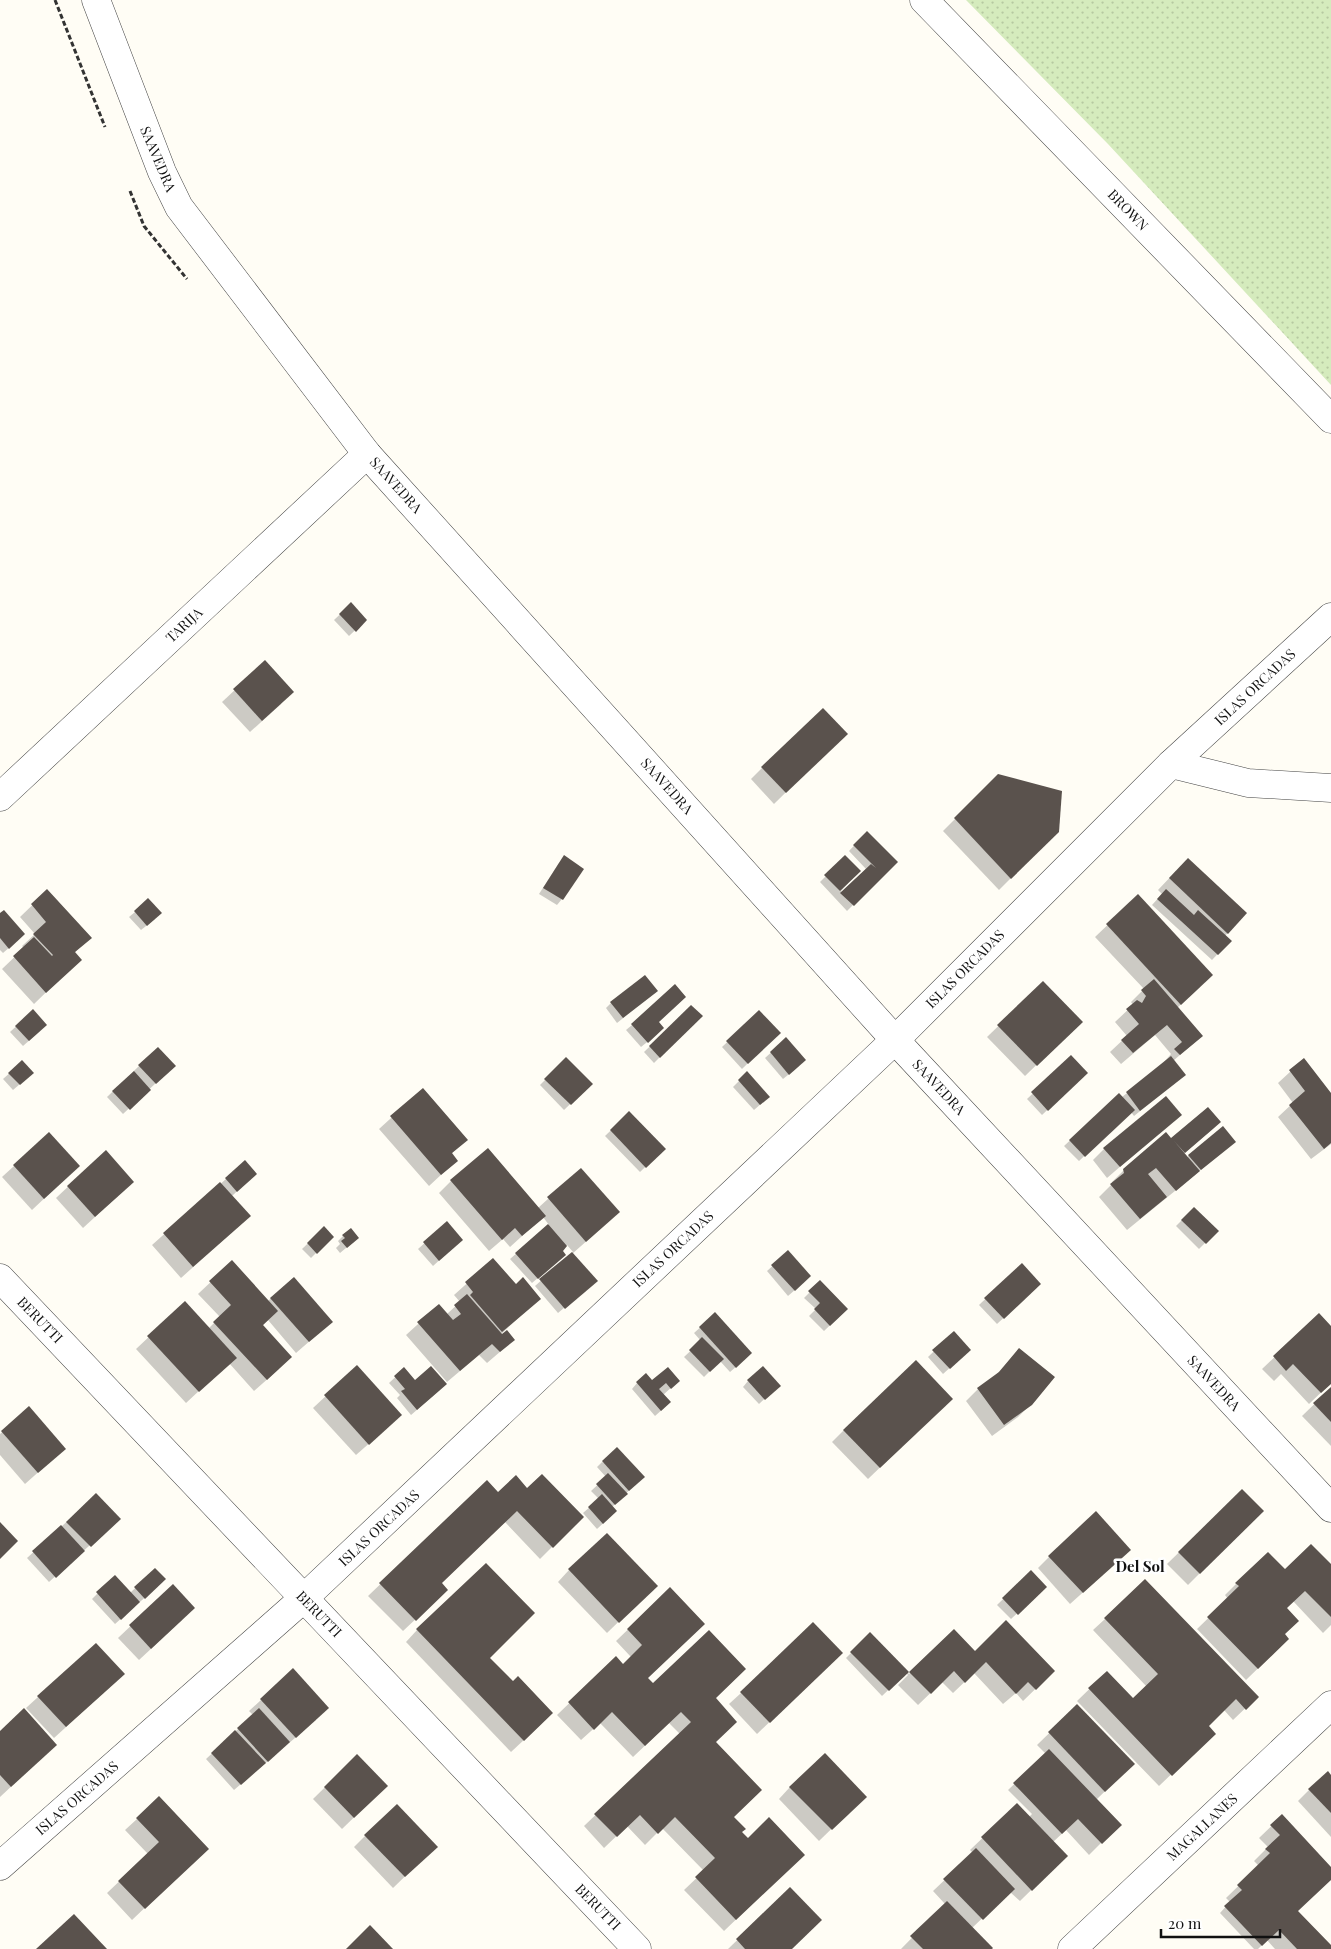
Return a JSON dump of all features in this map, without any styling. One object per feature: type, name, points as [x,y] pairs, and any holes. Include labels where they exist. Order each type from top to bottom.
[{"type":"street","name":"SAAVEDRA","points":[[96,0],[162,172],[179,207],[367,454],[895,1040],[1331,1508]]},
{"type":"street","name":"BROWN","points":[[924,0],[1331,419]]},
{"type":"street","name":"TARIJA","points":[[0,797],[367,454]]},
{"type":"street","name":"ISLAS ORCADAS","points":[[0,1866],[304,1598],[895,1040],[1171,764],[1331,617]]},
{"type":"street","points":[[1171,764],[1248,783],[1331,788]]},
{"type":"street","name":"BERUTTI","points":[[0,1278],[637,1949]]},
{"type":"street","name":"MAGALLANES","points":[[1072,1949],[1331,1705]]},
{"type":"green space","points":[[966,0],[1331,0],[1331,385],[1108,144]]},
{"type":"building","points":[[351,602],[367,620],[356,632],[339,614]]},
{"type":"building","points":[[265,660],[294,692],[262,721],[233,689]]},
{"type":"building","points":[[823,708],[848,734],[786,793],[761,767]]},
{"type":"building","points":[[998,774],[1062,791],[1059,832],[1011,879],[954,818]]},
{"type":"building","points":[[867,831],[898,862],[854,906],[840,893],[871,864],[876,868],[853,845]]},
{"type":"building","points":[[564,855],[584,869],[563,900],[543,888]]},
{"type":"building","points":[[845,855],[861,871],[840,891],[824,875]]},
{"type":"building","points":[[1188,858],[1247,913],[1228,934],[1169,878]]},
{"type":"building","points":[[47,889],[92,938],[75,952],[82,960],[46,993],[13,956],[34,937],[53,955],[33,934],[46,922],[31,904]]},
{"type":"building","points":[[1166,889],[1194,915],[1198,910],[1232,941],[1218,955],[1157,899]]},
{"type":"building","points":[[1138,894],[1213,975],[1181,1005],[1106,924]]},
{"type":"building","points":[[148,898],[162,913],[147,926],[134,911]]},
{"type":"building","points":[[4,910],[25,934],[9,949],[0,938],[0,913]]},
{"type":"building","points":[[645,975],[658,991],[623,1018],[610,1002]]},
{"type":"building","points":[[1154,979],[1203,1036],[1180,1055],[1174,1049],[1182,1042],[1167,1025],[1133,1053],[1121,1040],[1139,1024],[1126,1009],[1137,1000],[1142,1003],[1146,996],[1141,990]]},
{"type":"building","points":[[1043,981],[1083,1022],[1037,1066],[997,1025]]},
{"type":"building","points":[[675,984],[686,997],[659,1022],[664,1028],[648,1043],[631,1024]]},
{"type":"building","points":[[691,1005],[703,1016],[660,1058],[649,1046]]},
{"type":"building","points":[[33,1009],[47,1025],[29,1041],[15,1026]]},
{"type":"building","points":[[759,1010],[781,1033],[748,1064],[726,1041]]},
{"type":"building","points":[[786,1037],[806,1060],[789,1075],[770,1052]]},
{"type":"building","points":[[158,1047],[176,1066],[156,1084],[138,1065]]},
{"type":"building","points":[[1071,1055],[1088,1073],[1048,1111],[1031,1092]]},
{"type":"building","points":[[1171,1056],[1186,1075],[1140,1111],[1126,1092]]},
{"type":"building","points":[[566,1057],[593,1084],[571,1105],[544,1079]]},
{"type":"building","points":[[1304,1058],[1331,1093],[1331,1143],[1324,1149],[1289,1105],[1305,1091],[1289,1070]]},
{"type":"building","points":[[22,1060],[34,1073],[20,1085],[8,1073]]},
{"type":"building","points":[[134,1071],[151,1090],[130,1110],[112,1091]]},
{"type":"building","points":[[747,1071],[770,1097],[760,1105],[738,1080]]},
{"type":"building","points":[[423,1088],[468,1140],[452,1153],[458,1161],[441,1175],[390,1116]]},
{"type":"building","points":[[1119,1093],[1135,1110],[1085,1157],[1069,1140]]},
{"type":"building","points":[[1166,1096],[1182,1115],[1120,1167],[1103,1148]]},
{"type":"building","points":[[1208,1107],[1221,1122],[1185,1153],[1174,1141],[1200,1171],[1176,1191],[1156,1168],[1148,1174],[1167,1197],[1140,1219],[1110,1184],[1124,1173],[1123,1169],[1166,1132],[1171,1138]]},
{"type":"building","points":[[629,1111],[666,1149],[646,1168],[610,1130]]},
{"type":"building","points":[[1223,1126],[1236,1142],[1201,1170],[1188,1155]]},
{"type":"building","points":[[49,1132],[80,1166],[44,1199],[13,1165]]},
{"type":"building","points":[[488,1148],[546,1216],[522,1236],[515,1228],[502,1240],[450,1180]]},
{"type":"building","points":[[106,1150],[134,1182],[95,1217],[67,1186]]},
{"type":"building","points":[[245,1160],[257,1174],[237,1192],[225,1178]]},
{"type":"building","points":[[581,1168],[620,1212],[586,1242],[547,1197]]},
{"type":"building","points":[[220,1182],[251,1216],[193,1267],[163,1233]]},
{"type":"building","points":[[1194,1207],[1219,1231],[1206,1244],[1181,1220]]},
{"type":"building","points":[[447,1221],[463,1240],[439,1261],[423,1242]]},
{"type":"building","points":[[548,1224],[567,1246],[563,1251],[566,1255],[538,1279],[515,1253]]},
{"type":"building","points":[[324,1226],[334,1237],[317,1254],[307,1243]]},
{"type":"building","points":[[351,1228],[359,1238],[347,1248],[341,1241],[345,1238],[342,1235]]},
{"type":"building","points":[[788,1250],[811,1276],[795,1291],[771,1265]]},
{"type":"building","points":[[572,1252],[598,1281],[565,1309],[539,1279]]},
{"type":"building","points":[[493,1258],[516,1284],[523,1277],[541,1299],[502,1332],[470,1295],[473,1292],[465,1282]]},
{"type":"building","points":[[232,1260],[278,1311],[263,1325],[292,1357],[267,1380],[213,1322],[231,1305],[209,1281]]},
{"type":"building","points":[[1022,1263],[1041,1284],[1004,1319],[984,1298]]},
{"type":"building","points":[[294,1277],[333,1322],[309,1342],[270,1298]]},
{"type":"building","points":[[820,1280],[848,1309],[830,1326],[814,1309],[820,1303],[808,1291]]},
{"type":"building","points":[[467,1294],[502,1334],[507,1330],[515,1340],[500,1352],[492,1344],[460,1371],[417,1322],[439,1304],[453,1320],[461,1314],[454,1305]]},
{"type":"building","points":[[185,1301],[237,1358],[199,1392],[147,1336]]},
{"type":"building","points":[[715,1312],[752,1353],[736,1368],[699,1327]]},
{"type":"building","points":[[1319,1313],[1331,1326],[1331,1384],[1321,1393],[1293,1364],[1286,1371],[1273,1356]]},
{"type":"building","points":[[954,1331],[971,1350],[950,1369],[932,1350]]},
{"type":"building","points":[[702,1337],[724,1359],[710,1372],[689,1350]]},
{"type":"building","points":[[1019,1348],[1055,1377],[1032,1405],[1004,1425],[977,1388],[999,1372]]},
{"type":"building","points":[[916,1360],[953,1399],[880,1468],[843,1430]]},
{"type":"building","points":[[357,1365],[402,1415],[369,1445],[324,1395]]},
{"type":"building","points":[[431,1366],[447,1384],[417,1410],[401,1391],[405,1389],[394,1376],[404,1367],[415,1380]]},
{"type":"building","points":[[763,1366],[781,1386],[765,1400],[747,1380]]},
{"type":"building","points":[[668,1367],[680,1381],[671,1389],[666,1383],[659,1389],[671,1402],[661,1411],[636,1382],[646,1373],[652,1380]]},
{"type":"building","points":[[1331,1387],[1331,1422],[1313,1403]]},
{"type":"building","points":[[29,1406],[66,1449],[38,1473],[1,1431]]},
{"type":"building","points":[[617,1447],[645,1477],[629,1491],[602,1461]]},
{"type":"building","points":[[608,1473],[628,1494],[615,1505],[596,1484]]},
{"type":"building","points":[[542,1474],[584,1517],[553,1548],[517,1511],[442,1583],[448,1590],[416,1621],[379,1583],[487,1480],[498,1492],[516,1475],[527,1488]]},
{"type":"building","points":[[1242,1489],[1264,1511],[1200,1574],[1178,1552]]},
{"type":"building","points":[[96,1493],[121,1519],[91,1547],[66,1522]]},
{"type":"building","points":[[602,1494],[617,1511],[603,1524],[588,1507]]},
{"type":"building","points":[[1096,1511],[1131,1550],[1083,1593],[1048,1556]]},
{"type":"building","points":[[0,1522],[18,1541],[0,1559]]},
{"type":"building","points":[[61,1525],[85,1551],[56,1578],[32,1551]]},
{"type":"building","points":[[607,1533],[658,1586],[619,1623],[568,1569]]},
{"type":"building","points":[[1311,1544],[1331,1564],[1331,1617],[1305,1591],[1287,1608],[1299,1621],[1285,1634],[1289,1639],[1258,1669],[1207,1617],[1239,1586],[1235,1583],[1268,1552],[1285,1569]]},
{"type":"building","points":[[486,1563],[535,1613],[490,1658],[513,1681],[518,1676],[553,1713],[524,1741],[416,1629]]},
{"type":"building","points":[[155,1568],[166,1579],[145,1599],[134,1587]]},
{"type":"building","points":[[1031,1570],[1047,1587],[1018,1615],[1002,1598]]},
{"type":"building","points":[[115,1575],[140,1602],[121,1620],[96,1592]]},
{"type":"building","points":[[1145,1579],[1259,1697],[1246,1710],[1236,1699],[1209,1726],[1216,1734],[1172,1776],[1088,1688],[1107,1671],[1133,1698],[1158,1674],[1104,1618]]},
{"type":"building","points":[[173,1584],[195,1608],[151,1649],[129,1625]]},
{"type":"building","points":[[670,1587],[705,1624],[648,1678],[653,1683],[709,1630],[746,1669],[716,1698],[737,1722],[716,1742],[762,1790],[734,1817],[746,1829],[742,1832],[748,1838],[769,1817],[805,1855],[736,1920],[695,1877],[715,1858],[675,1817],[658,1834],[640,1815],[617,1837],[594,1814],[691,1722],[681,1712],[645,1746],[612,1712],[594,1730],[568,1702],[616,1656],[623,1664],[642,1645],[627,1629]]},
{"type":"building","points":[[1006,1620],[1055,1671],[1036,1690],[1028,1682],[1016,1694],[986,1662],[965,1683],[954,1671],[931,1694],[909,1672],[954,1629],[975,1651]]},
{"type":"building","points":[[813,1622],[843,1653],[770,1723],[740,1692]]},
{"type":"building","points":[[870,1632],[909,1672],[889,1691],[850,1652]]},
{"type":"building","points":[[96,1643],[125,1674],[66,1727],[37,1696]]},
{"type":"building","points":[[293,1668],[329,1708],[296,1738],[260,1699]]},
{"type":"building","points":[[1077,1704],[1135,1764],[1105,1792],[1048,1732]]},
{"type":"building","points":[[24,1708],[57,1745],[11,1787],[0,1775],[0,1731]]},
{"type":"building","points":[[259,1708],[290,1742],[268,1762],[237,1728]]},
{"type":"building","points":[[235,1730],[266,1763],[241,1785],[211,1753]]},
{"type":"building","points":[[1049,1749],[1122,1825],[1102,1844],[1078,1819],[1062,1834],[1013,1783]]},
{"type":"building","points":[[825,1753],[867,1797],[832,1830],[789,1787]]},
{"type":"building","points":[[357,1754],[388,1786],[354,1818],[324,1787]]},
{"type":"building","points":[[1328,1771],[1331,1775],[1331,1813],[1308,1789]]},
{"type":"building","points":[[159,1796],[209,1849],[145,1909],[118,1881],[159,1842],[136,1818]]},
{"type":"building","points":[[1017,1803],[1068,1856],[1032,1891],[981,1837]]},
{"type":"building","points":[[397,1804],[438,1847],[405,1877],[364,1835]]},
{"type":"building","points":[[1282,1814],[1331,1867],[1331,1880],[1298,1911],[1331,1945],[1331,1949],[1297,1949],[1279,1930],[1262,1946],[1224,1906],[1242,1890],[1237,1885],[1270,1853],[1265,1849],[1280,1835],[1270,1825]]},
{"type":"building","points":[[976,1848],[1015,1889],[983,1920],[943,1879]]},
{"type":"building","points":[[790,1887],[822,1920],[792,1949],[745,1949],[736,1939]]},
{"type":"building","points":[[947,1901],[992,1949],[923,1949],[910,1936]]},
{"type":"building","points":[[74,1914],[107,1949],[36,1949]]},
{"type":"building","points":[[370,1925],[393,1949],[346,1949]]},
{"type":"district","name":"Del Sol","points":[[1140,1567]]}]
